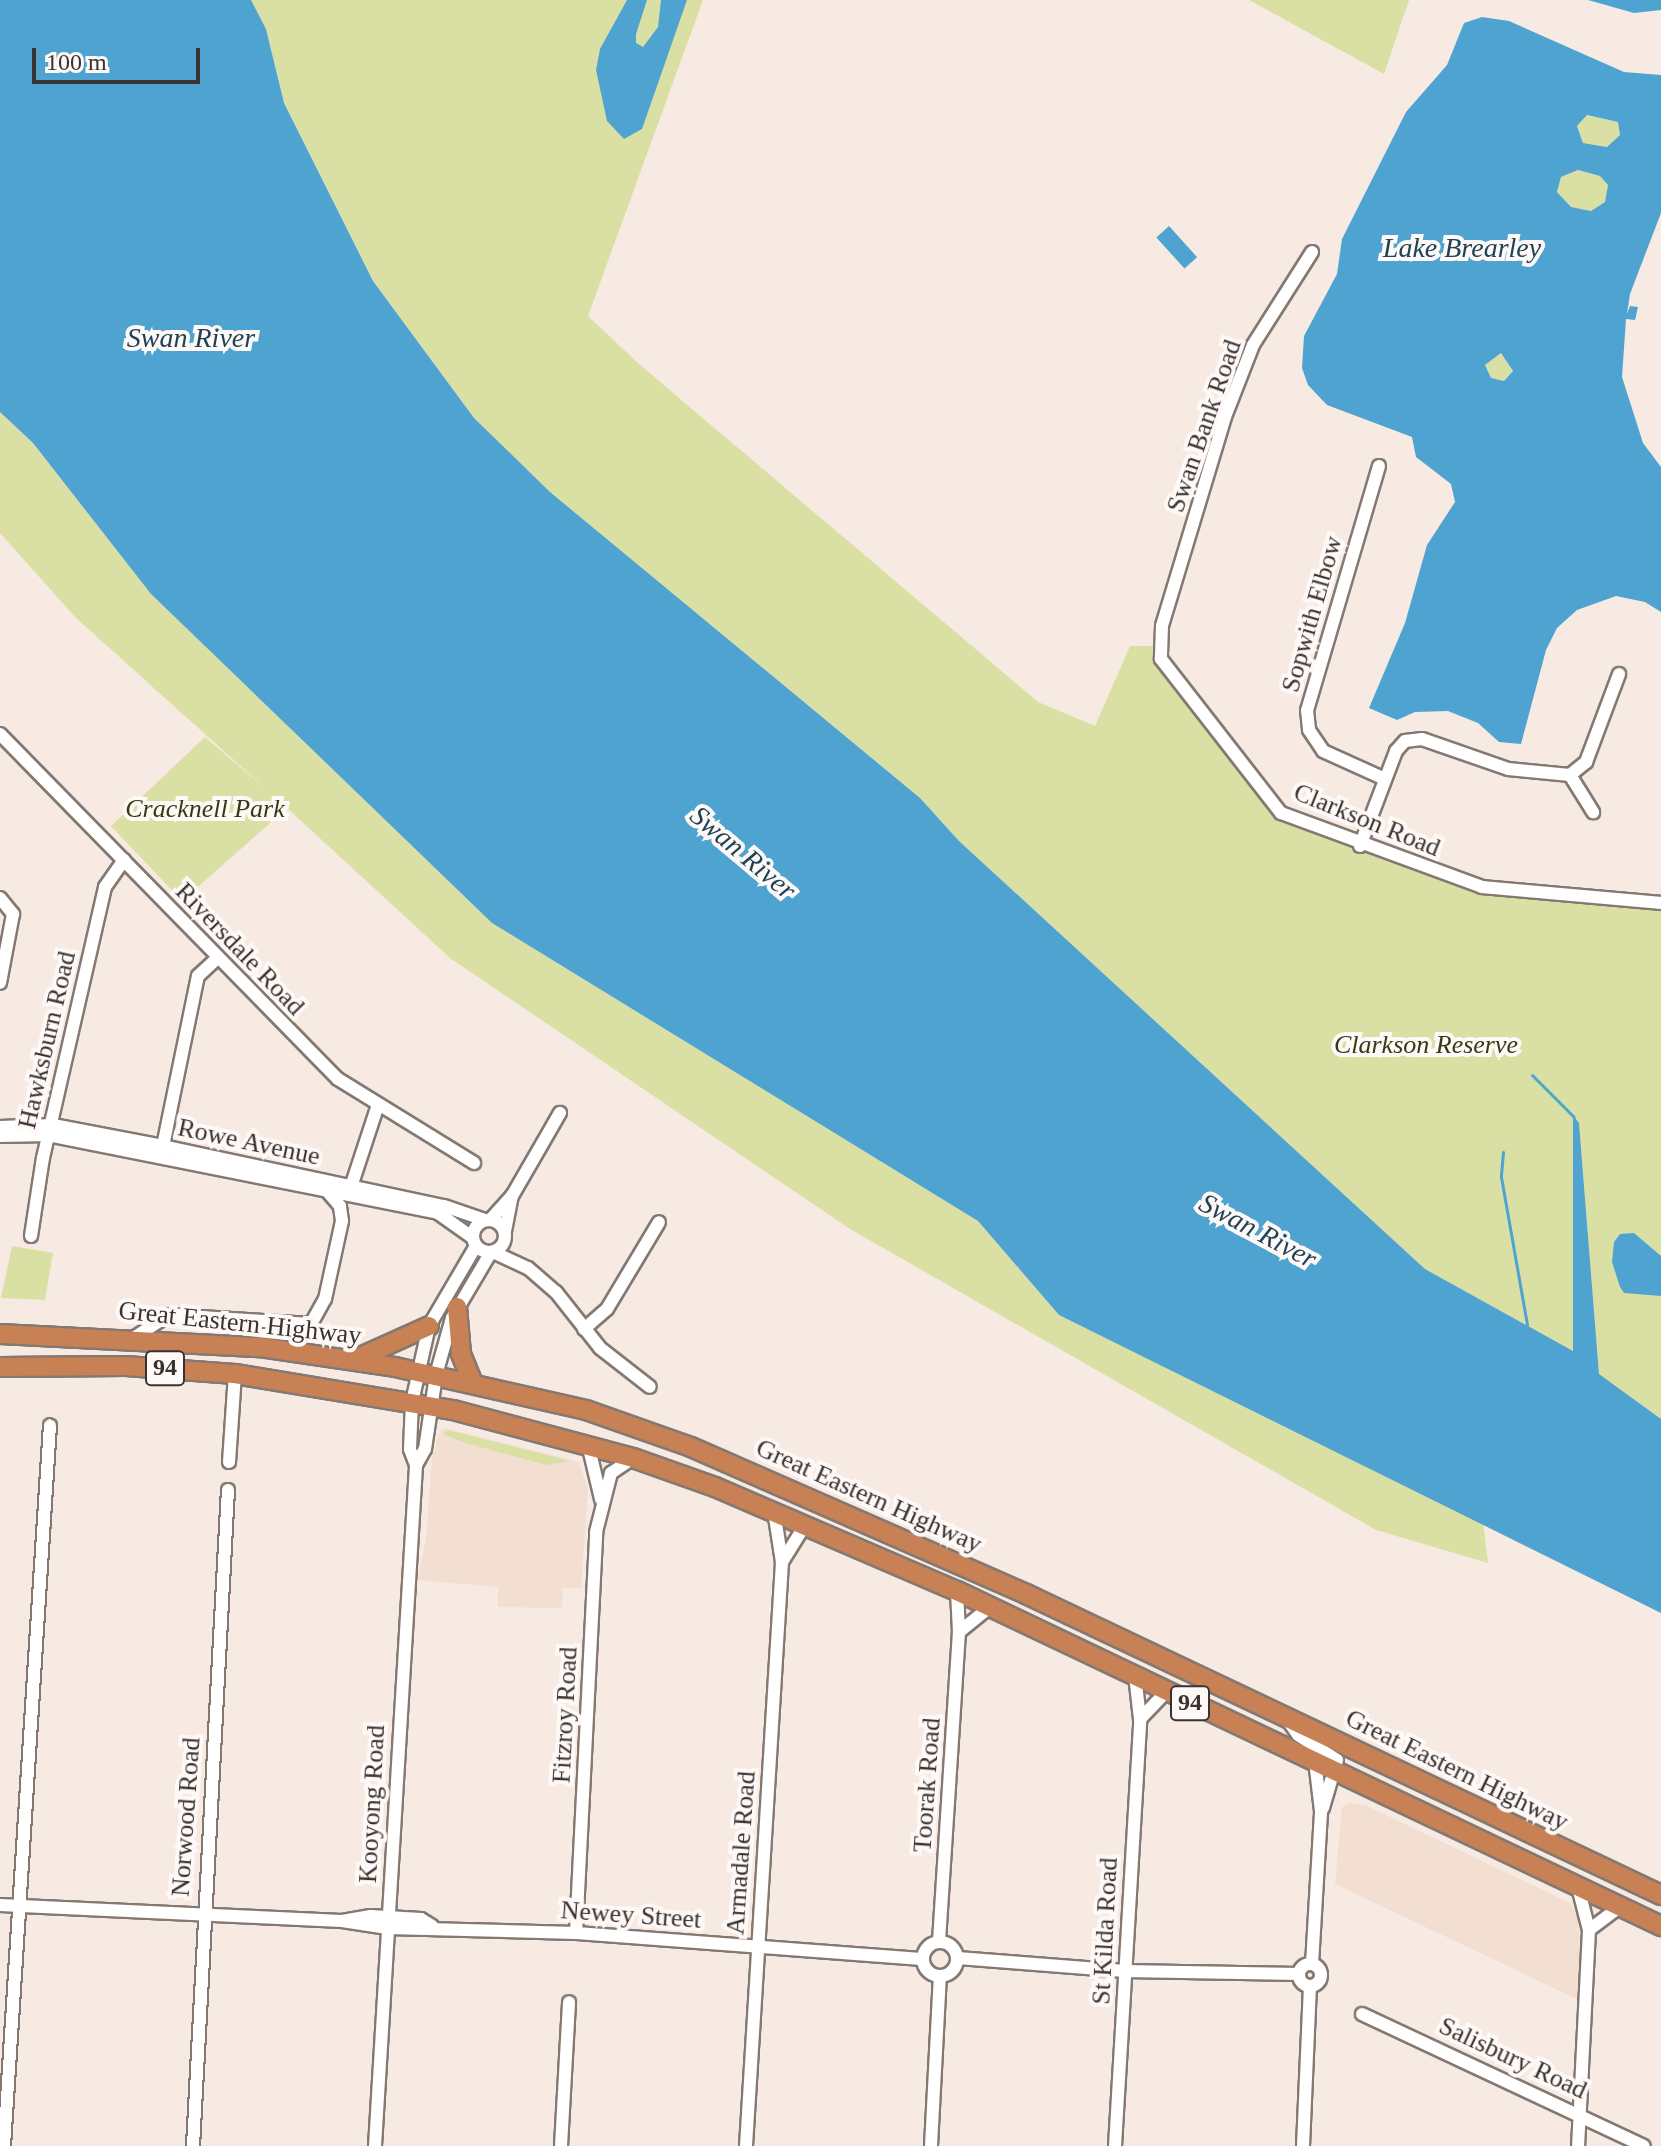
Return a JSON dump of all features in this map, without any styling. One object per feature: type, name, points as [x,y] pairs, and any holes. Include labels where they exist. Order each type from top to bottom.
[{"type":"highway","points":[[457,1307],[461,1354],[473,1383]]},
{"type":"highway","points":[[353,1360],[429,1326]]},
{"type":"highway","name":"Great Eastern Highway","points":[[0,1334],[135,1337],[353,1360],[436,1375],[586,1410],[691,1447],[1026,1594],[1661,1895]]},
{"type":"highway","name":"Great Eastern Highway","points":[[0,1367],[126,1366],[235,1374],[421,1404],[588,1444],[633,1458],[774,1511],[957,1591],[1661,1926]]},
{"type":"street","name":"Swan Bank Road","points":[[1162,626],[1225,417],[1253,345],[1312,252]]},
{"type":"street","name":"Sopwith Elbow","points":[[1379,466],[1307,710],[1309,730],[1323,751],[1385,779]]},
{"type":"street","name":"Clarkson Road","points":[[1162,626],[1161,659],[1271,804],[1360,846],[1495,890],[1661,903]]},
{"type":"street","points":[[1360,846],[1396,751],[1405,741],[1422,739],[1508,769],[1570,775],[1586,762],[1619,674]]},
{"type":"street","name":"Riversdale Road","points":[[0,734],[338,1079],[474,1163]]},
{"type":"street","points":[[1570,775],[1593,812]]},
{"type":"street","name":"Hawksburn Road","points":[[31,1236],[51,1130],[105,887],[124,860]]},
{"type":"street","points":[[0,898],[13,914],[0,983]]},
{"type":"street","points":[[162,1151],[198,976],[217,958]]},
{"type":"street","points":[[350,1191],[378,1105]]},
{"type":"street","points":[[506,1234],[512,1196],[560,1113]]},
{"type":"street","name":"Rowe Avenue","points":[[0,1127],[51,1130],[162,1151],[488,1220]]},
{"type":"street","name":"Rowe Avenue","points":[[0,1136],[51,1130]]},
{"type":"street","name":"Rowe Avenue","points":[[162,1151],[327,1191],[350,1191],[438,1213],[475,1242],[528,1268]]},
{"type":"street","points":[[135,1337],[169,1315],[311,1324],[325,1299],[342,1221],[340,1206],[327,1191]]},
{"type":"street","name":"Kooyong Road","points":[[375,2146],[416,1465],[425,1449],[417,1371],[429,1326],[475,1242],[476,1227],[488,1220],[512,1196]]},
{"type":"street","points":[[488,1220],[506,1234],[528,1268],[556,1292],[584,1329],[650,1387]]},
{"type":"street","points":[[584,1329],[607,1309],[659,1222]]},
{"type":"street","name":"Kooyong Road","points":[[421,1404],[436,1375],[457,1307],[506,1234]]},
{"type":"street","points":[[229,1462],[235,1374]]},
{"type":"street","points":[[4,2146],[50,1425]]},
{"type":"street","name":"Fitzroy Road","points":[[576,1933],[601,1499],[588,1444]]},
{"type":"street","name":"Fitzroy Road","points":[[601,1499],[611,1473],[633,1458]]},
{"type":"street","name":"Norwood Road","points":[[193,2146],[202,1915],[228,1490]]},
{"type":"street","name":"Armadale Road","points":[[746,2146],[782,1562],[774,1511]]},
{"type":"street","name":"Armadale Road","points":[[782,1562],[805,1525]]},
{"type":"street","name":"Toorak Road","points":[[939,1941],[959,1632],[957,1591]]},
{"type":"street","points":[[959,1632],[990,1607]]},
{"type":"street","name":"St Kilda Road","points":[[1115,2146],[1140,1719],[1135,1675]]},
{"type":"street","points":[[1140,1719],[1166,1692]]},
{"type":"street","points":[[1286,1718],[1298,1735],[1333,1755],[1336,1772],[1321,1811]]},
{"type":"street","points":[[1303,2146],[1310,1987],[1321,1974],[1312,1964],[1321,1811],[1315,1761]]},
{"type":"street","points":[[1578,1887],[1589,1930],[1578,2146]]},
{"type":"street","name":"Newey Street","points":[[0,1905],[387,1923],[421,1919],[432,1926],[757,1945],[922,1959]]},
{"type":"street","points":[[1589,1930],[1620,1907]]},
{"type":"street","points":[[939,1941],[954,1948],[958,1958],[950,1974],[940,1977],[925,1969],[922,1959],[930,1944],[939,1941]]},
{"type":"street","points":[[958,1958],[1124,1971],[1299,1974],[1312,1964]]},
{"type":"street","points":[[1299,1974],[1310,1987]]},
{"type":"street","points":[[931,2146],[940,1977]]},
{"type":"street","points":[[561,2146],[569,2002]]},
{"type":"street","name":"Salisbury Road","points":[[1362,2014],[1580,2113],[1644,2146]]},
{"type":"shaded area","points":[[448,1429],[579,1462],[588,1489],[581,1588],[563,1588],[562,1608],[498,1607],[498,1587],[417,1580],[426,1540],[432,1456],[441,1430]]},
{"type":"shaded area","points":[[1349,1803],[1365,1805],[1570,1903],[1579,1918],[1581,2001],[1335,1884],[1342,1807]]},
{"type":"green space","name":"Clarkson Reserve","points":[[251,0],[703,0],[588,316],[639,364],[1038,702],[1095,726],[1130,646],[1159,646],[1269,805],[1478,890],[1661,904],[1661,1419],[1599,1375],[1579,1123],[1574,1116],[1573,1351],[1425,1269],[959,841],[920,798],[550,492],[474,418],[373,281],[284,103],[266,29]]},
{"type":"green space","points":[[1249,0],[1409,0],[1384,74]]},
{"type":"green space","points":[[1587,115],[1618,122],[1620,135],[1607,147],[1583,143],[1577,126]]},
{"type":"green space","points":[[1578,170],[1600,176],[1608,185],[1605,202],[1591,211],[1571,207],[1557,192],[1561,177]]},
{"type":"green space","points":[[1501,353],[1513,371],[1504,381],[1491,378],[1485,365]]},
{"type":"green space","name":"Cracknell Park","points":[[0,412],[33,443],[151,594],[492,923],[978,1221],[1059,1315],[1483,1522],[1488,1563],[1376,1530],[850,1229],[450,958],[287,808],[182,901],[111,826],[205,737],[267,790],[75,617],[0,533]]},
{"type":"green space","points":[[12,1246],[53,1253],[45,1300],[1,1298]]},
{"type":"green space","points":[[448,1430],[570,1461],[546,1465],[462,1442],[443,1434]]},
{"type":"water","name":"Swan River","points":[[0,0],[251,0],[266,29],[284,103],[373,281],[474,418],[550,492],[920,798],[959,841],[1425,1269],[1573,1351],[1573,1115],[1579,1123],[1599,1374],[1661,1419],[1661,1613],[1059,1315],[978,1221],[492,923],[151,594],[33,443],[0,412]]},
{"type":"water","points":[[627,0],[647,0],[636,34],[636,43],[643,47],[658,27],[661,0],[687,0],[642,129],[624,139],[607,121],[596,70],[600,49]]},
{"type":"water","points":[[1588,0],[1661,0],[1661,10],[1634,13]]},
{"type":"water","name":"Lake Brearley","points":[[1482,17],[1509,21],[1624,72],[1661,75],[1661,213],[1630,294],[1627,314],[1630,306],[1638,307],[1635,320],[1626,319],[1622,377],[1643,443],[1661,467],[1661,612],[1645,602],[1616,596],[1577,610],[1557,628],[1546,650],[1521,744],[1499,742],[1478,723],[1448,711],[1415,712],[1397,720],[1369,708],[1405,623],[1427,545],[1455,502],[1451,484],[1416,457],[1412,437],[1327,405],[1308,385],[1302,368],[1304,336],[1337,274],[1342,239],[1406,112],[1447,65],[1464,23]],"holes":[[[1587,115],[1618,122],[1620,135],[1607,147],[1583,143],[1577,126]],[[1578,170],[1600,176],[1608,185],[1605,202],[1591,211],[1571,207],[1557,192],[1561,177]],[[1501,353],[1513,371],[1504,381],[1491,378],[1485,365]]]},
{"type":"water","points":[[1169,226],[1197,257],[1184,269],[1156,237]]},
{"type":"water","points":[[1634,1233],[1661,1256],[1661,1296],[1624,1293],[1620,1287],[1612,1262],[1614,1242],[1620,1234]]},
{"type":"waterway","points":[[1532,1075],[1574,1117]]},
{"type":"waterway","points":[[1503,1152],[1501,1177],[1527,1325]]}]
